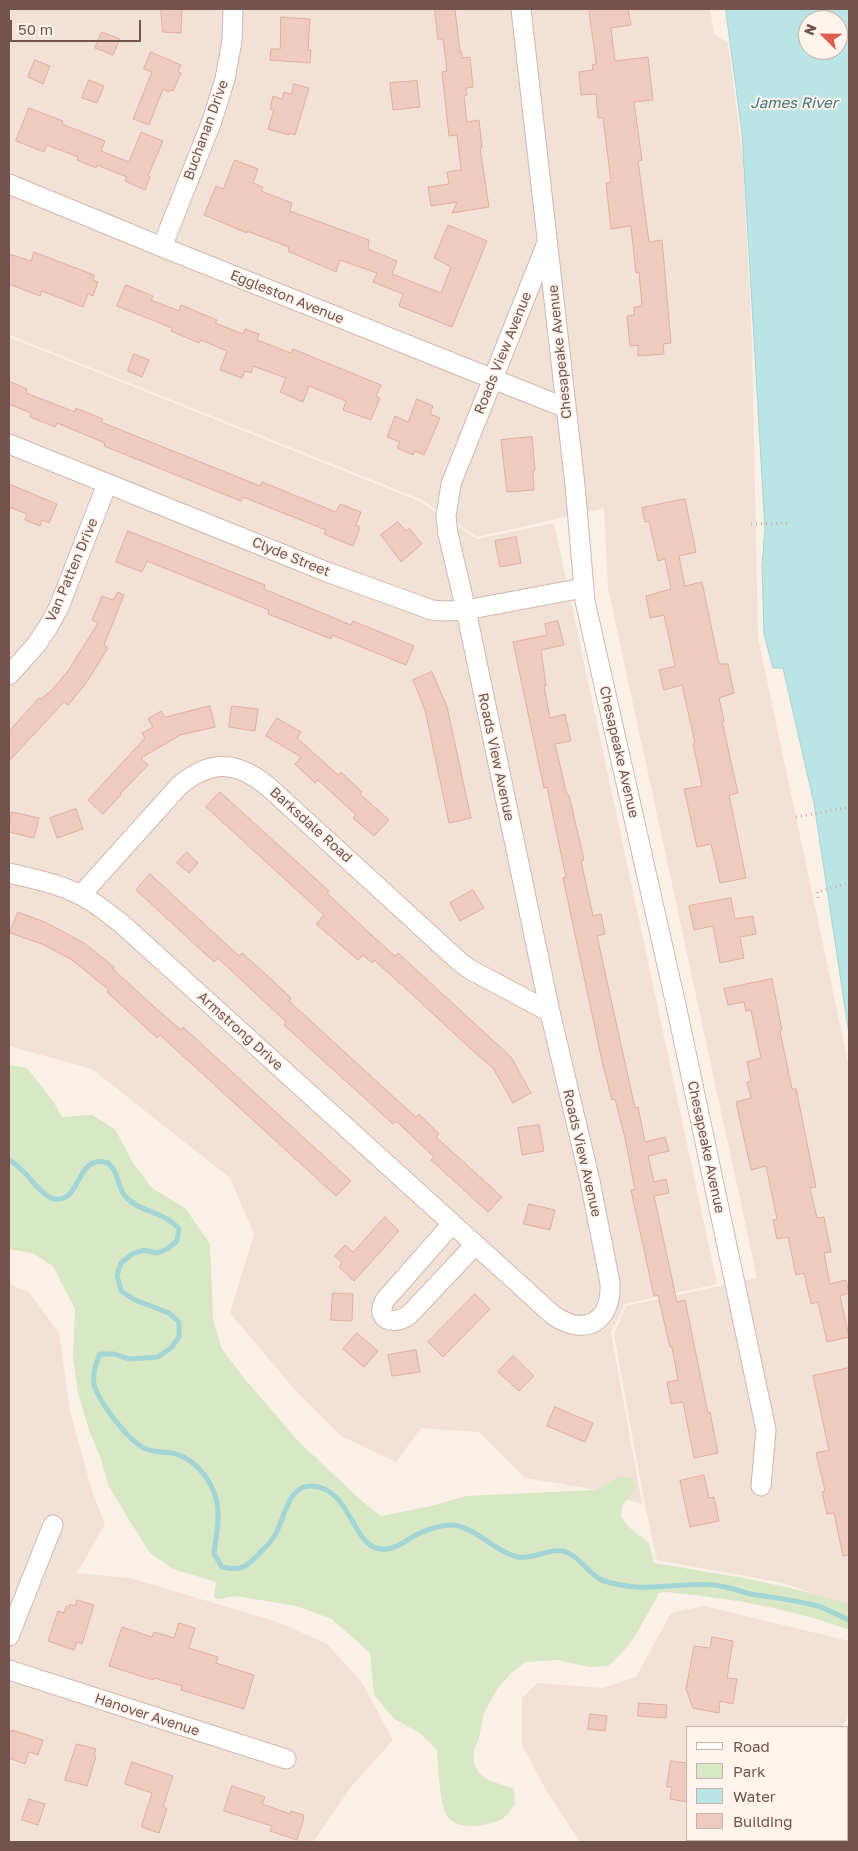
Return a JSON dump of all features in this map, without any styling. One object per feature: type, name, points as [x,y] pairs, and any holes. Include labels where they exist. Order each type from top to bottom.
[{"type":"street","name":"Buchanan Drive","points":[[162,247],[212,121],[225,79],[232,41],[233,9]]},
{"type":"street","name":"Chesapeake Avenue","points":[[521,9],[575,485],[583,588],[678,1015],[766,1430],[760,1486]]},
{"type":"street","name":"Eggleston Avenue","points":[[9,184],[566,408]]},
{"type":"street","name":"Roads View Avenue","points":[[548,243],[451,484],[446,516],[448,534],[466,610],[550,1012],[590,1181],[610,1283]]},
{"type":"street","name":"Clyde Street","points":[[9,444],[328,572],[422,607],[444,611],[466,610],[583,588]]},
{"type":"street","name":"Van Patten Drive","points":[[12,666],[48,627],[59,607],[107,484]]},
{"type":"street","name":"Barksdale Road","points":[[81,895],[178,786],[190,777],[205,770],[218,766],[230,766],[252,774],[273,791],[461,963],[550,1012]]},
{"type":"street","name":"Armstrong Drive","points":[[9,873],[46,882],[81,895],[102,908],[139,939],[474,1245],[562,1322],[572,1325],[584,1325],[602,1317],[610,1300],[610,1283]]},
{"type":"street","points":[[452,1224],[384,1300],[381,1306],[381,1312],[384,1316],[395,1321],[401,1321],[474,1245]]},
{"type":"street","points":[[9,1636],[53,1525]]},
{"type":"street","name":"Hanover Avenue","points":[[9,1670],[286,1759]]},
{"type":"path","points":[[752,524],[790,523]]},
{"type":"path","points":[[796,816],[849,807]]},
{"type":"path","points":[[818,898],[817,892],[849,883]]},
{"type":"shaded area","points":[[9,9],[710,9],[714,34],[728,43],[743,161],[752,345],[758,638],[849,1067],[849,1609],[842,1604],[784,1583],[657,1560],[645,1506],[614,1334],[626,1306],[757,1278],[608,588],[604,508],[477,537],[420,499],[9,335]]},
{"type":"shaded area","points":[[9,337],[419,501],[477,539],[554,523],[717,1284],[625,1304],[611,1333],[642,1504],[593,1489],[525,1478],[479,1432],[421,1428],[396,1462],[341,1436],[295,1390],[230,1313],[254,1234],[230,1178],[92,1069],[9,1046]]},
{"type":"shaded area","points":[[9,1284],[29,1292],[59,1333],[70,1411],[92,1491],[105,1524],[77,1573],[130,1578],[278,1622],[327,1644],[361,1681],[393,1740],[351,1787],[313,1842],[9,1842]]},
{"type":"shaded area","points":[[704,1606],[849,1641],[849,1716],[842,1726],[686,1726],[686,1841],[815,1842],[580,1842],[546,1790],[522,1745],[522,1698],[537,1683],[603,1688],[636,1677],[671,1613]]},
{"type":"green space","points":[[9,1065],[27,1068],[53,1101],[62,1117],[92,1115],[115,1129],[133,1163],[152,1188],[185,1208],[210,1244],[213,1319],[222,1349],[244,1378],[299,1442],[363,1502],[381,1516],[431,1506],[466,1496],[596,1490],[620,1476],[633,1478],[636,1488],[622,1506],[621,1517],[630,1528],[649,1543],[654,1563],[749,1579],[849,1604],[849,1630],[827,1622],[759,1605],[689,1594],[659,1593],[636,1635],[621,1654],[608,1666],[589,1667],[557,1660],[526,1662],[511,1673],[498,1688],[484,1713],[479,1738],[474,1750],[474,1764],[479,1773],[488,1780],[514,1789],[515,1804],[504,1818],[496,1822],[465,1826],[452,1821],[447,1816],[443,1803],[437,1750],[420,1733],[394,1719],[374,1695],[370,1653],[332,1619],[296,1606],[236,1596],[214,1598],[216,1582],[173,1569],[150,1553],[108,1485],[78,1393],[73,1357],[75,1309],[53,1266],[32,1253],[9,1249]]},
{"type":"water","name":"James River","points":[[726,9],[849,9],[849,1034],[814,803],[783,668],[773,668],[764,634],[762,566],[765,529],[742,133]]},
{"type":"building","points":[[161,9],[182,9],[181,33],[163,32]]},
{"type":"building","points":[[435,9],[455,9],[460,52],[462,58],[470,57],[473,87],[466,88],[467,95],[464,96],[467,122],[479,120],[482,148],[480,148],[489,207],[452,213],[457,202],[431,206],[428,187],[449,184],[447,172],[461,170],[457,135],[449,136],[442,72],[447,71],[443,39],[438,39]]},
{"type":"building","points":[[589,9],[628,9],[631,25],[611,28],[615,61],[648,57],[653,100],[634,102],[642,160],[638,161],[649,242],[662,240],[671,343],[663,344],[664,354],[638,356],[638,345],[630,346],[627,316],[634,315],[634,307],[642,306],[639,272],[636,273],[631,226],[611,229],[606,183],[611,182],[603,118],[598,118],[596,94],[581,95],[579,72],[593,70],[592,65],[596,64]]},
{"type":"building","points":[[281,17],[310,19],[308,50],[311,50],[310,63],[270,60],[271,49],[280,49]]},
{"type":"building","points":[[102,32],[120,39],[113,55],[95,48]]},
{"type":"building","points":[[151,52],[181,65],[178,72],[181,73],[173,91],[170,90],[169,92],[163,89],[149,125],[133,119],[152,72],[144,69]]},
{"type":"building","points":[[35,60],[50,66],[43,84],[28,77]]},
{"type":"building","points":[[89,80],[104,86],[97,103],[82,98]]},
{"type":"building","points":[[417,81],[420,107],[393,110],[390,83]]},
{"type":"building","points":[[294,84],[309,88],[295,135],[268,129],[274,110],[270,109],[273,96],[282,99],[284,92],[291,94]]},
{"type":"building","points":[[29,108],[63,121],[62,124],[105,141],[101,151],[129,162],[141,132],[163,141],[148,176],[150,177],[145,190],[125,181],[127,177],[97,165],[96,168],[77,160],[78,157],[47,145],[44,152],[16,141]]},
{"type":"building","points":[[235,160],[258,169],[253,183],[263,187],[261,191],[292,203],[290,211],[369,240],[368,249],[397,261],[392,274],[441,293],[451,267],[434,258],[448,225],[487,241],[452,327],[399,306],[403,294],[373,282],[377,273],[340,260],[336,272],[288,251],[289,247],[247,231],[247,233],[204,215],[216,186],[223,189]]},
{"type":"building","points":[[34,252],[94,275],[93,280],[98,282],[93,296],[88,294],[83,307],[42,291],[40,296],[9,284],[9,254],[31,261]]},
{"type":"building","points":[[126,285],[153,296],[151,300],[179,311],[181,305],[217,320],[215,323],[243,334],[245,329],[259,334],[257,340],[291,353],[293,349],[381,385],[376,396],[380,398],[371,420],[343,410],[346,401],[309,386],[303,402],[280,392],[286,378],[253,366],[251,373],[245,371],[242,378],[220,370],[227,351],[201,340],[199,343],[171,331],[172,328],[117,306]]},
{"type":"building","points":[[134,354],[149,360],[142,377],[128,371]]},
{"type":"building","points":[[9,381],[27,389],[26,393],[75,412],[76,408],[103,419],[101,422],[260,486],[262,482],[336,512],[340,504],[361,512],[356,525],[359,526],[359,531],[353,546],[324,534],[326,530],[243,497],[241,501],[104,446],[105,443],[57,423],[55,427],[30,417],[31,413],[9,404]]},
{"type":"building","points":[[417,399],[433,406],[430,414],[440,418],[424,455],[415,451],[413,455],[397,448],[400,442],[387,437],[395,416],[408,422]]},
{"type":"building","points":[[532,437],[535,470],[533,471],[534,490],[507,492],[501,440]]},
{"type":"building","points":[[9,484],[57,504],[49,523],[42,520],[40,526],[25,520],[27,514],[9,507]]},
{"type":"building","points":[[685,499],[696,552],[679,556],[685,586],[702,582],[719,664],[728,664],[734,693],[719,698],[724,721],[722,721],[738,793],[729,795],[746,878],[720,883],[711,844],[697,847],[684,789],[702,786],[693,744],[695,743],[682,685],[664,690],[659,670],[675,666],[664,615],[650,618],[646,596],[671,589],[665,559],[658,561],[649,521],[645,522],[642,508]]},
{"type":"building","points":[[398,522],[406,531],[409,528],[422,544],[401,562],[381,535]]},
{"type":"building","points":[[128,531],[265,585],[264,589],[351,625],[353,621],[414,646],[406,665],[332,635],[331,639],[268,614],[269,610],[147,561],[142,572],[116,562]]},
{"type":"building","points":[[516,537],[521,563],[500,567],[495,541]]},
{"type":"building","points":[[118,592],[124,595],[104,645],[108,648],[87,682],[68,705],[64,702],[9,761],[9,731],[39,698],[41,699],[52,690],[68,671],[98,623],[92,620],[102,596],[113,600]]},
{"type":"building","points":[[558,621],[564,645],[541,650],[546,686],[544,686],[550,718],[565,714],[571,741],[555,744],[584,860],[581,861],[593,916],[601,914],[605,934],[597,936],[635,1108],[638,1107],[645,1142],[665,1137],[669,1151],[648,1156],[654,1182],[666,1179],[669,1193],[654,1196],[677,1302],[685,1300],[718,1453],[694,1458],[683,1402],[671,1404],[667,1382],[678,1380],[672,1347],[670,1347],[658,1295],[654,1296],[631,1190],[635,1190],[625,1138],[615,1099],[612,1100],[602,1061],[563,878],[566,877],[547,787],[544,788],[513,642],[547,635],[545,624]]},
{"type":"building","points":[[432,672],[447,707],[471,818],[449,823],[425,710],[413,680]]},
{"type":"building","points":[[210,706],[215,727],[180,735],[141,758],[148,765],[103,814],[88,800],[145,738],[142,733],[153,727],[148,719],[161,711],[165,717]]},
{"type":"building","points":[[232,706],[258,709],[255,731],[229,727]]},
{"type":"building","points":[[277,718],[301,732],[297,738],[338,775],[341,772],[362,792],[360,794],[389,820],[374,836],[353,818],[356,815],[318,780],[315,783],[295,764],[301,757],[266,736]]},
{"type":"building","points":[[220,792],[329,891],[327,893],[366,930],[395,956],[398,953],[511,1057],[531,1093],[513,1103],[493,1068],[404,987],[374,960],[372,963],[363,955],[358,960],[316,924],[324,915],[206,807]]},
{"type":"building","points":[[76,809],[83,829],[57,838],[50,818]]},
{"type":"building","points":[[12,812],[39,818],[34,838],[9,832]]},
{"type":"building","points":[[187,852],[198,863],[189,873],[177,863]]},
{"type":"building","points":[[150,874],[239,956],[242,953],[271,979],[291,998],[289,1001],[416,1117],[419,1114],[439,1134],[436,1137],[502,1197],[488,1212],[431,1160],[434,1157],[396,1121],[393,1124],[284,1025],[286,1022],[218,958],[214,962],[136,890]]},
{"type":"building","points":[[473,890],[484,908],[460,921],[450,903]]},
{"type":"building","points":[[731,898],[735,919],[753,916],[756,934],[740,937],[744,958],[720,963],[713,926],[694,930],[689,906]]},
{"type":"building","points":[[18,912],[47,923],[84,943],[114,967],[113,969],[151,1004],[181,1030],[183,1027],[351,1181],[336,1196],[160,1035],[157,1038],[107,992],[109,990],[72,960],[42,944],[10,933]]},
{"type":"building","points":[[772,979],[792,1089],[796,1089],[816,1187],[810,1188],[817,1218],[824,1217],[831,1252],[824,1253],[830,1284],[846,1280],[849,1293],[840,1296],[849,1337],[827,1342],[818,1302],[811,1304],[804,1273],[796,1275],[788,1237],[777,1239],[773,1220],[777,1219],[766,1166],[751,1170],[736,1102],[751,1098],[747,1082],[751,1081],[747,1062],[761,1058],[751,1010],[746,1011],[744,1002],[728,1005],[724,989]]},
{"type":"building","points":[[539,1125],[544,1151],[522,1155],[518,1128]]},
{"type":"building","points":[[529,1204],[555,1210],[550,1230],[524,1224]]},
{"type":"building","points":[[385,1217],[399,1231],[354,1281],[339,1267],[342,1263],[335,1256],[345,1245],[353,1252]]},
{"type":"building","points":[[333,1293],[353,1294],[352,1321],[331,1320]]},
{"type":"building","points":[[475,1294],[490,1309],[443,1357],[428,1342]]},
{"type":"building","points":[[357,1333],[378,1351],[364,1367],[343,1349]]},
{"type":"building","points":[[416,1350],[420,1372],[392,1376],[388,1355]]},
{"type":"building","points":[[513,1356],[534,1376],[519,1391],[498,1372]]},
{"type":"building","points":[[849,1368],[849,1555],[843,1556],[834,1513],[827,1514],[822,1492],[825,1491],[816,1453],[829,1450],[813,1376]]},
{"type":"building","points":[[555,1407],[593,1423],[585,1442],[547,1426]]},
{"type":"building","points":[[704,1475],[709,1498],[714,1497],[719,1521],[690,1527],[680,1481]]},
{"type":"building","points":[[77,1600],[94,1605],[82,1644],[77,1642],[74,1650],[48,1641],[58,1611],[64,1613],[66,1606],[69,1607],[70,1604],[75,1606]]},
{"type":"building","points":[[179,1623],[195,1628],[189,1648],[218,1657],[216,1663],[254,1675],[244,1709],[181,1690],[182,1686],[154,1678],[153,1680],[109,1666],[122,1627],[152,1637],[154,1632],[174,1638]]},
{"type":"building","points":[[712,1637],[733,1641],[727,1678],[737,1679],[733,1704],[720,1701],[719,1713],[693,1708],[686,1689],[694,1646],[710,1648]]},
{"type":"building","points":[[639,1703],[667,1705],[666,1718],[638,1716]]},
{"type":"building","points":[[590,1714],[607,1716],[605,1731],[588,1729]]},
{"type":"building","points":[[12,1730],[43,1740],[38,1755],[29,1752],[25,1764],[9,1758],[9,1731],[12,1732]]},
{"type":"building","points":[[77,1744],[96,1749],[94,1755],[96,1756],[87,1786],[65,1780]]},
{"type":"building","points":[[671,1761],[686,1763],[686,1802],[670,1799],[672,1787],[667,1787]]},
{"type":"building","points":[[132,1762],[173,1776],[163,1807],[167,1809],[159,1833],[142,1827],[152,1793],[125,1784]]},
{"type":"building","points":[[232,1786],[265,1797],[262,1804],[290,1814],[291,1811],[304,1815],[297,1840],[270,1831],[272,1826],[224,1811]]},
{"type":"building","points":[[29,1799],[45,1804],[38,1825],[22,1820]]},
{"type":"waterway","points":[[9,1160],[16,1164],[44,1194],[55,1199],[68,1195],[90,1165],[97,1162],[108,1163],[114,1171],[120,1188],[131,1202],[159,1215],[179,1229],[177,1241],[167,1249],[157,1253],[144,1250],[132,1254],[121,1263],[117,1275],[121,1291],[135,1300],[169,1313],[179,1322],[179,1337],[171,1348],[158,1357],[129,1359],[114,1354],[100,1354],[94,1372],[94,1384],[101,1400],[115,1420],[139,1445],[157,1452],[176,1454],[192,1463],[206,1477],[215,1494],[217,1504],[218,1523],[214,1554],[222,1567],[234,1569],[246,1566],[254,1559],[273,1538],[292,1497],[303,1487],[311,1486],[325,1489],[336,1497],[345,1508],[358,1531],[375,1548],[387,1549],[398,1546],[428,1530],[444,1525],[454,1525],[463,1527],[502,1550],[518,1557],[563,1551],[578,1559],[598,1578],[612,1583],[641,1587],[702,1584],[728,1587],[751,1594],[818,1606],[849,1620]]}]
